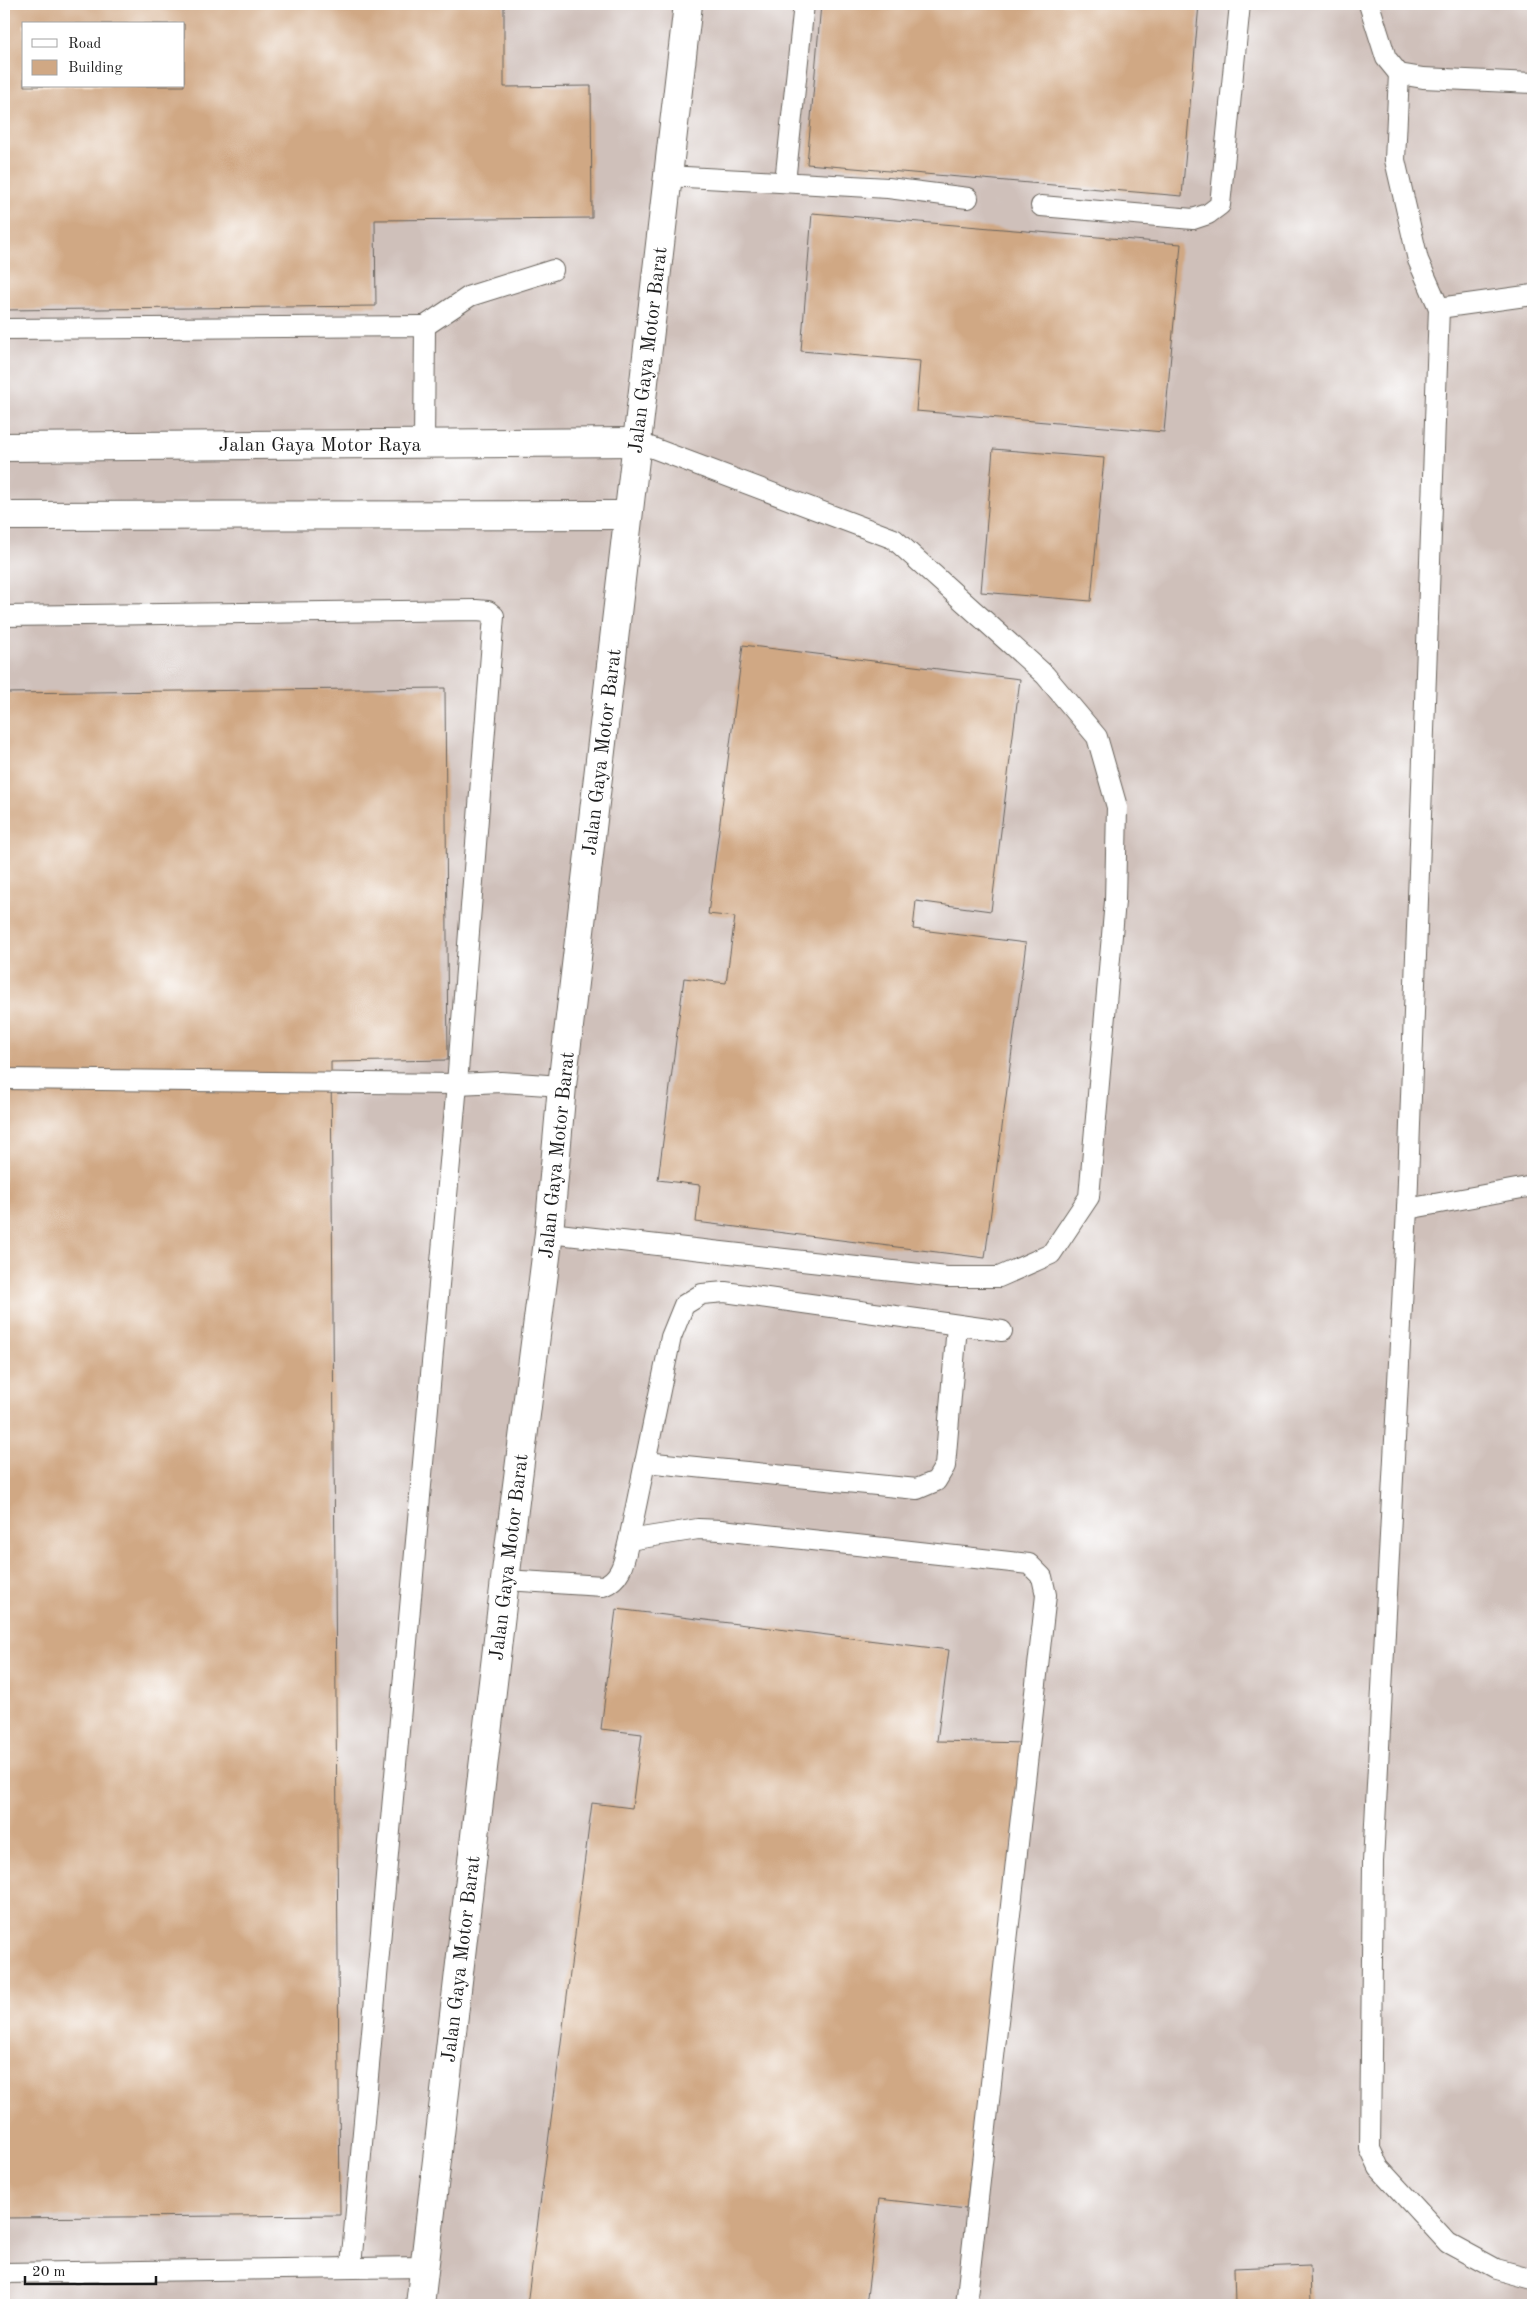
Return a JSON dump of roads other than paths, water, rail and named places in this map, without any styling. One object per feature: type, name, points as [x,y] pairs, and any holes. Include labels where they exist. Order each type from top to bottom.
[{"type":"street","name":"Jalan Gaya Motor Barat","points":[[420,2305],[505,1580],[549,1233],[562,1086],[688,4]]},
{"type":"street","name":"Jalan Gaya Motor Raya","points":[[4,447],[637,442]]},
{"type":"street","points":[[4,516],[628,515]]},
{"type":"lane","points":[[785,182],[804,4]]},
{"type":"lane","points":[[1041,206],[1193,219],[1208,214],[1220,205],[1240,4]]},
{"type":"lane","points":[[1369,4],[1386,58],[1399,74],[1423,78],[1533,83]]},
{"type":"lane","points":[[1399,74],[1395,160],[1418,260],[1439,308],[1407,1209],[1373,1862],[1370,2149],[1379,2168],[1448,2243],[1496,2269],[1533,2279]]},
{"type":"lane","points":[[668,176],[888,188],[968,198]]},
{"type":"lane","points":[[4,329],[425,326],[470,296],[553,270]]},
{"type":"lane","points":[[1439,308],[1533,295]]},
{"type":"lane","points":[[424,443],[425,326]]},
{"type":"lane","points":[[549,1233],[947,1277],[999,1277],[1051,1254],[1089,1197],[1115,901],[1117,816],[1117,807],[1097,737],[1045,675],[894,539],[637,442]]},
{"type":"lane","points":[[4,616],[476,610],[488,610],[494,616],[457,1084],[351,2266]]},
{"type":"lane","points":[[4,1080],[457,1084],[502,1082],[562,1086]]},
{"type":"lane","points":[[1407,1209],[1533,1186]]},
{"type":"lane","points":[[505,1580],[603,1586],[614,1581],[621,1569],[629,1540],[671,1337],[684,1305],[702,1294],[725,1292],[1002,1331]]},
{"type":"lane","points":[[645,1462],[917,1490],[936,1481],[944,1466],[957,1326]]},
{"type":"lane","points":[[629,1540],[698,1529],[720,1530],[1029,1564],[1042,1577],[1046,1595],[966,2305]]},
{"type":"lane","points":[[4,2273],[351,2266],[424,2267]]}]
